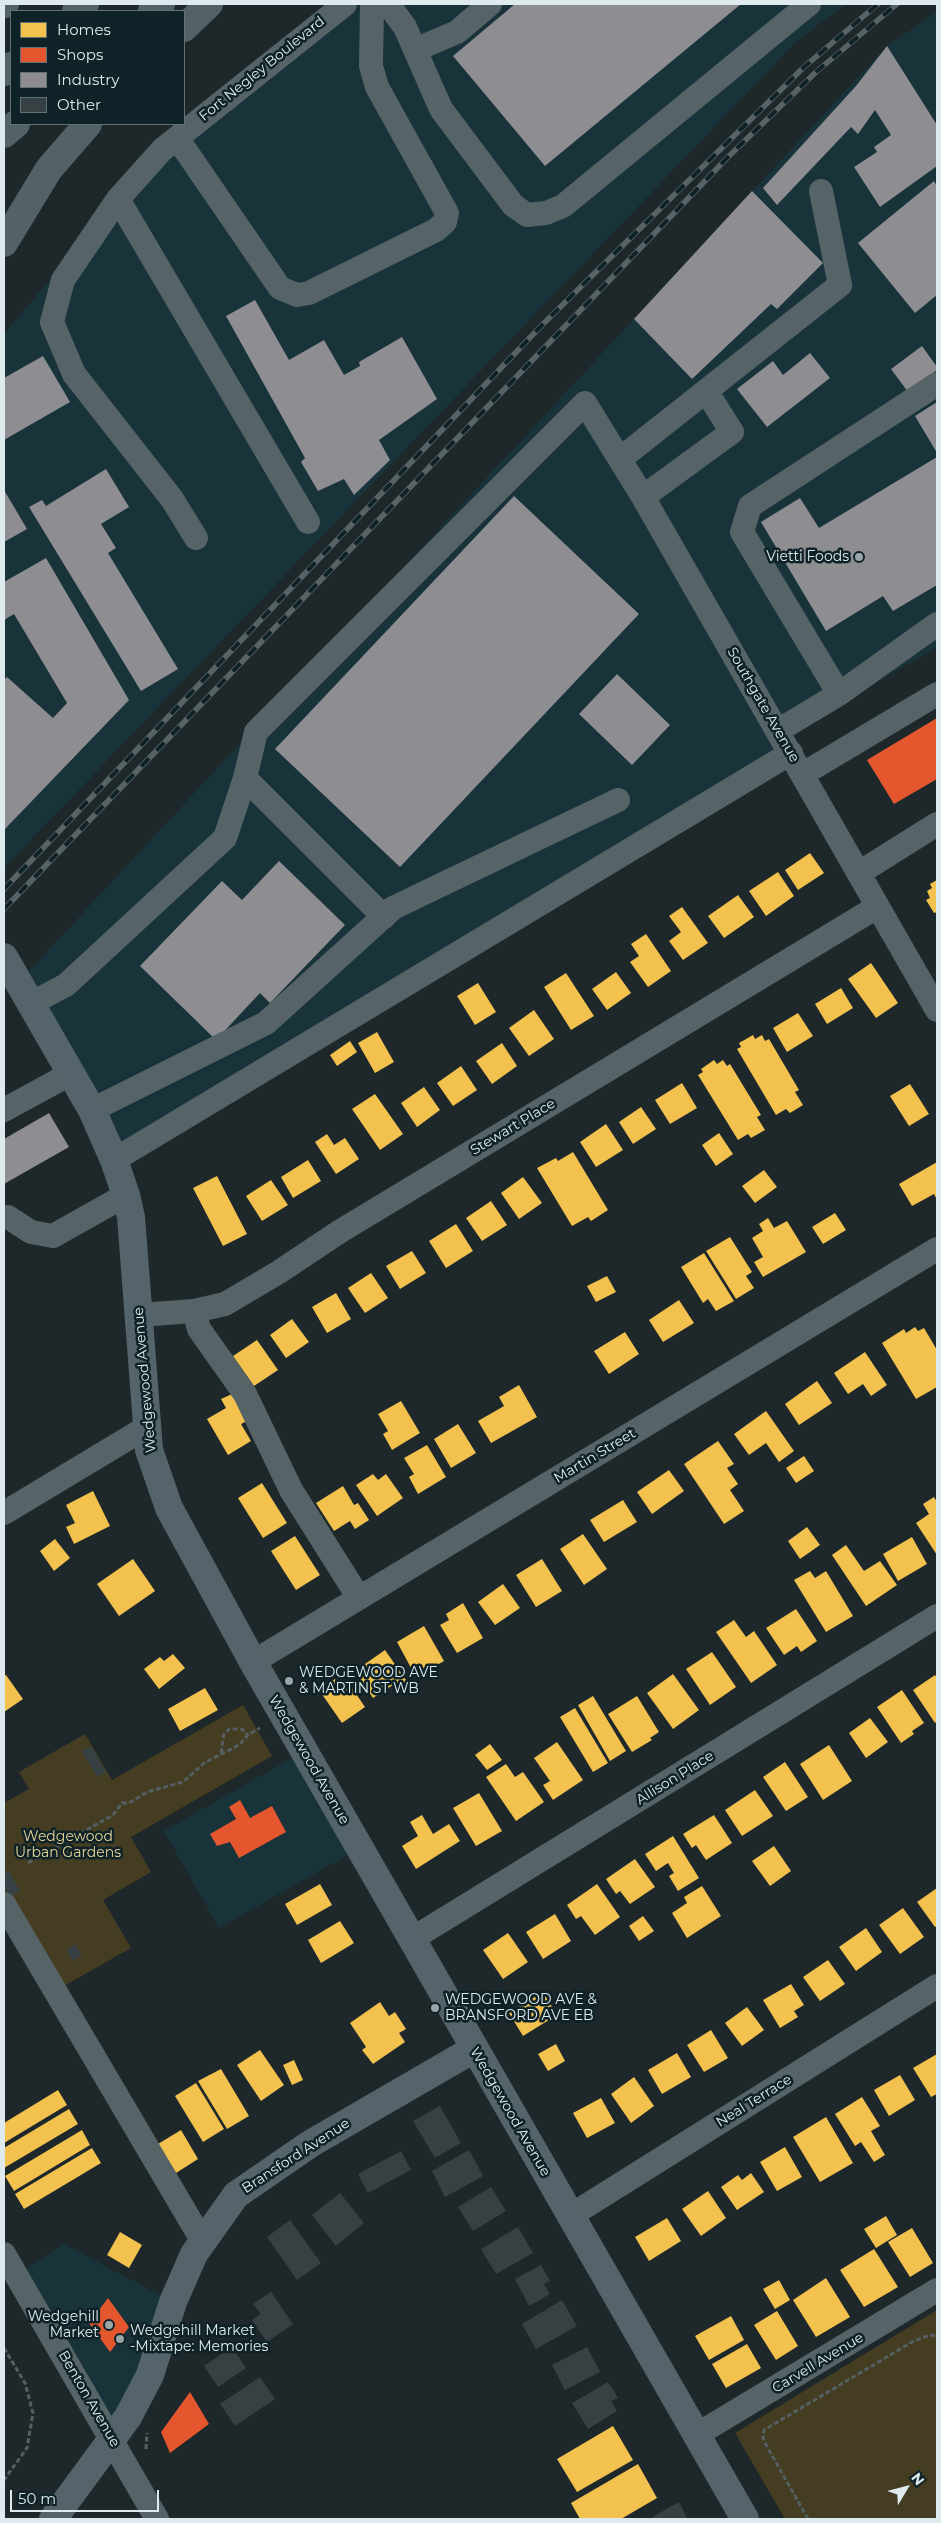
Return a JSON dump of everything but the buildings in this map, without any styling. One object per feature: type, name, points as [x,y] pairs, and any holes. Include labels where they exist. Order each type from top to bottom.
[{"type":"highway","points":[[185,27],[209,4]]},
{"type":"highway","points":[[4,134],[15,125]]},
{"type":"highway","points":[[4,243],[49,168],[87,125]]},
{"type":"main road","name":"Wedgewood Avenue","points":[[4,957],[92,1110],[114,1160],[126,1195],[131,1217],[149,1450],[169,1508],[253,1662],[570,2216],[698,2434],[745,2519]]},
{"type":"main road","name":"Bransford Avenue","points":[[53,2519],[128,2417],[150,2375],[173,2302],[194,2254],[236,2195],[310,2144],[474,2049]]},
{"type":"street","name":"Fort Negley Boulevard","points":[[196,538],[172,500],[74,374],[52,322],[64,280],[118,199],[162,150],[344,4]]},
{"type":"street","points":[[177,138],[280,288],[296,295],[309,293],[436,230],[444,222],[447,213],[377,87],[372,66],[372,4]]},
{"type":"street","points":[[388,4],[405,27],[441,109],[513,205],[527,215],[546,213],[563,206],[809,4]]},
{"type":"street","points":[[415,50],[457,32],[490,4]]},
{"type":"street","points":[[620,459],[840,285],[821,191]]},
{"type":"street","points":[[118,199],[308,522]]},
{"type":"street","points":[[838,694],[742,532],[750,506],[937,384]]},
{"type":"street","points":[[643,497],[732,432],[706,391]]},
{"type":"street","name":"Southgate Avenue","points":[[245,778],[256,732],[585,404],[643,497],[779,730],[937,1010]]},
{"type":"street","points":[[779,730],[838,694],[937,624]]},
{"type":"street","points":[[803,774],[937,694]]},
{"type":"street","points":[[114,1160],[791,753]]},
{"type":"street","points":[[30,1004],[66,985],[225,838],[245,778],[384,917]]},
{"type":"street","points":[[92,1110],[266,1024],[392,908],[618,800]]},
{"type":"street","points":[[859,873],[937,824]]},
{"type":"street","name":"Stewart Place","points":[[139,1315],[194,1311],[226,1304],[348,1227],[878,907]]},
{"type":"street","points":[[4,1110],[70,1074]]},
{"type":"street","points":[[8,1217],[31,1232],[53,1236],[126,1195]]},
{"type":"street","name":"Martin Street","points":[[253,1662],[937,1249]]},
{"type":"street","points":[[194,1311],[199,1330],[245,1394],[290,1490],[359,1598]]},
{"type":"street","points":[[4,1513],[147,1426]]},
{"type":"street","name":"Allison Place","points":[[412,1939],[937,1616]]},
{"type":"street","points":[[4,1904],[203,2242]]},
{"type":"street","name":"Neal Terrace","points":[[570,2216],[937,1986]]},
{"type":"street","name":"Benton Avenue","points":[[4,2254],[157,2519]]},
{"type":"street","name":"Carvell Avenue","points":[[698,2434],[937,2290]]},
{"type":"path","points":[[28,1863],[114,1815],[122,1803],[129,1803],[147,1792],[183,1782],[204,1763],[239,1745],[248,1735],[260,1728]]},
{"type":"path","points":[[221,1754],[224,1734],[229,1729],[242,1729],[248,1735]]},
{"type":"path","points":[[808,2519],[763,2437],[764,2430],[912,2342],[933,2335],[937,2337]]},
{"type":"path","points":[[4,2348],[25,2383],[34,2413],[27,2448],[4,2480]]},
{"type":"shaded area","points":[[345,4],[846,4],[797,41],[4,868],[4,334],[118,199]]},
{"type":"shaded area","points":[[937,12],[937,647],[783,738],[791,753],[114,1160],[18,983],[887,46]]},
{"type":"shaded area","points":[[304,1751],[360,1848],[219,1928],[164,1831]]},
{"type":"shaded area","points":[[64,2244],[173,2302],[112,2439],[16,2275]]},
{"type":"green space","name":"Wedgewood Urban Gardens","points":[[243,1705],[272,1756],[131,1837],[151,1872],[103,1900],[131,1948],[55,1991],[4,1902],[4,1803],[29,1789],[19,1772],[85,1734],[112,1780]]},
{"type":"green space","points":[[937,2310],[937,2519],[785,2519],[735,2433]]},
{"type":"railway","points":[[4,889],[542,325],[804,67],[878,4]]},
{"type":"railway","points":[[4,909],[729,156],[816,72],[897,4]]},
{"type":"place","name":"Vietti Foods","points":[[859,557]]},
{"type":"place","name":"WEDGEWOOD AVE & MARTIN ST WB","points":[[289,1681]]},
{"type":"place","name":"WEDGEWOOD AVE & BRANSFORD AVE EB","points":[[435,2008]]},
{"type":"place","name":"Wedgehill Market","points":[[109,2325]]},
{"type":"place","name":"Wedgehill Market -Mixtape: Memories","points":[[120,2339]]}]
